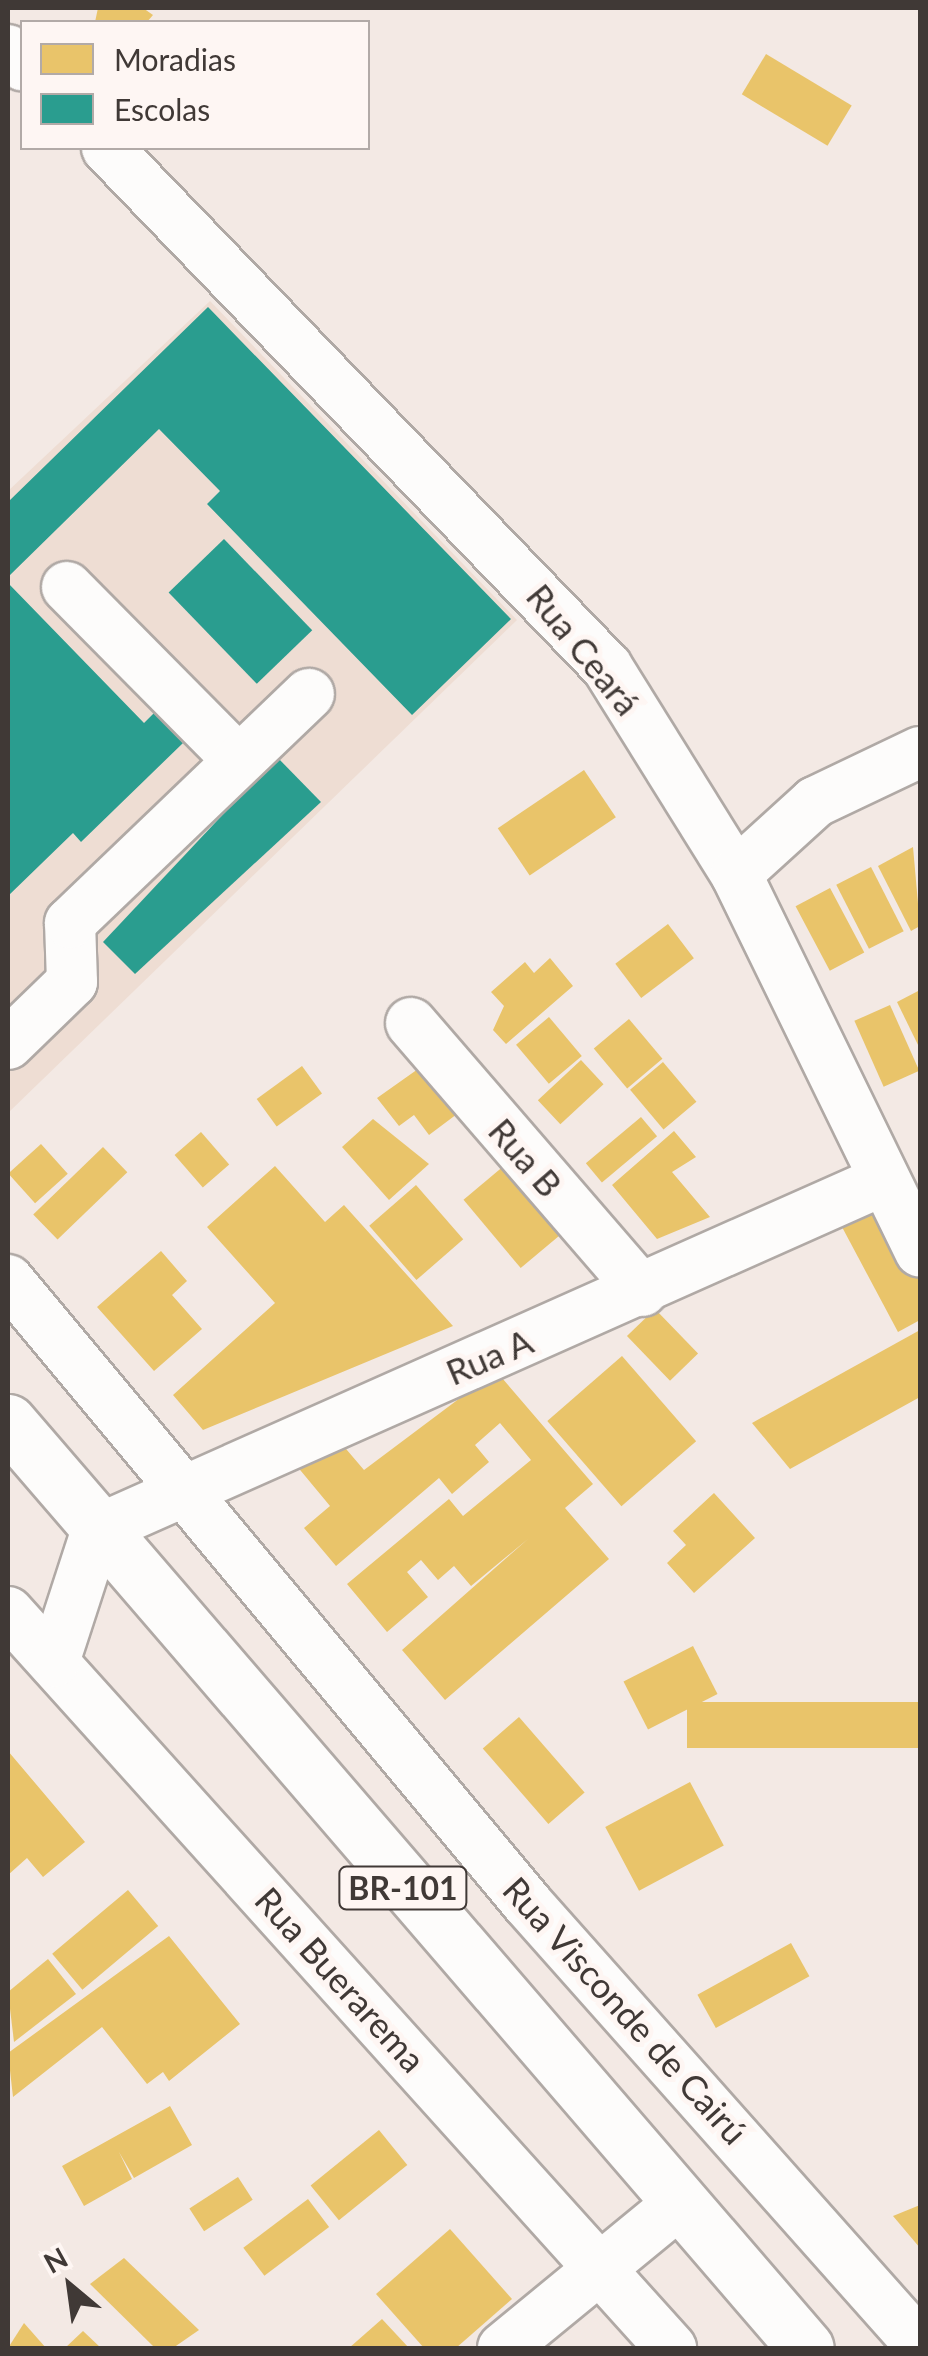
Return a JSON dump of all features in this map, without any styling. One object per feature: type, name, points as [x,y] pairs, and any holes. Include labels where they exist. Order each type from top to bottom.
[{"type":"highway","name":"BR-101","points":[[8,1422],[676,2206],[806,2348]]},
{"type":"street","name":"Rua Ceará","points":[[109,150],[607,667],[736,874],[882,1181],[920,1251]]},
{"type":"street","points":[[67,587],[237,758]]},
{"type":"street","points":[[8,1044],[72,982],[70,923],[237,758],[308,694]]},
{"type":"street","points":[[736,874],[815,802],[920,752]]},
{"type":"street","name":"Rua B","points":[[411,1023],[642,1291]]},
{"type":"street","name":"Rua A","points":[[97,1530],[184,1485],[642,1291],[882,1181]]},
{"type":"street","name":"Rua Visconde de Cairú","points":[[8,1280],[184,1485],[528,1902],[920,2345]]},
{"type":"street","points":[[54,1662],[97,1530]]},
{"type":"street","name":"Rua Buerarema","points":[[8,1612],[671,2348]]},
{"type":"street","points":[[504,2348],[676,2206]]},
{"type":"shaded area","points":[[210,301],[517,620],[8,1113],[8,491]]},
{"type":"building: Moradias","points":[[98,8],[143,8],[153,15],[149,20],[95,20]]},
{"type":"building: Moradias","points":[[766,54],[852,106],[828,146],[742,94]]},
{"type":"building: Moradias","points":[[584,770],[616,817],[530,875],[498,828]]},
{"type":"building: Moradias","points":[[913,847],[920,926],[911,931],[878,866]]},
{"type":"building: Moradias","points":[[871,867],[904,931],[869,949],[836,885]]},
{"type":"building: Moradias","points":[[830,888],[864,952],[830,971],[796,906]]},
{"type":"building: Moradias","points":[[668,924],[694,958],[641,998],[615,964]]},
{"type":"building: Moradias","points":[[550,958],[573,986],[506,1044],[493,1030],[504,1006],[491,992],[525,962],[534,973]]},
{"type":"building: Moradias","points":[[920,990],[920,1049],[897,1002]]},
{"type":"building: Moradias","points":[[890,1005],[919,1071],[884,1087],[854,1021]]},
{"type":"building: Moradias","points":[[549,1017],[582,1056],[549,1084],[516,1045]]},
{"type":"building: Moradias","points":[[629,1019],[662,1059],[627,1088],[594,1049]]},
{"type":"building: Moradias","points":[[581,1060],[604,1084],[560,1124],[538,1100]]},
{"type":"building: Moradias","points":[[663,1062],[696,1102],[663,1129],[630,1090]]},
{"type":"building: Moradias","points":[[302,1066],[322,1094],[277,1126],[257,1099]]},
{"type":"building: Moradias","points":[[418,1069],[432,1088],[444,1080],[465,1108],[429,1135],[414,1115],[399,1126],[377,1098]]},
{"type":"building: Moradias","points":[[641,1117],[657,1136],[602,1182],[586,1163]]},
{"type":"building: Moradias","points":[[373,1119],[429,1164],[389,1200],[342,1147]]},
{"type":"building: Moradias","points":[[674,1131],[696,1157],[672,1172],[710,1217],[657,1239],[612,1185]]},
{"type":"building: Moradias","points":[[201,1132],[229,1164],[203,1187],[175,1155]]},
{"type":"building: Moradias","points":[[41,1144],[68,1174],[35,1203],[8,1173]]},
{"type":"building: Moradias","points":[[103,1147],[127,1172],[58,1240],[33,1214]]},
{"type":"building: Moradias","points":[[511,1160],[568,1228],[521,1268],[464,1200]]},
{"type":"building: Moradias","points":[[275,1166],[325,1222],[344,1205],[453,1326],[203,1430],[173,1395],[275,1303],[207,1227]]},
{"type":"building: Moradias","points":[[416,1185],[463,1239],[416,1280],[369,1226]]},
{"type":"building: Moradias","points":[[882,1206],[920,1279],[920,1320],[898,1332],[842,1227]]},
{"type":"building: Moradias","points":[[161,1251],[187,1281],[172,1295],[202,1329],[154,1371],[97,1307]]},
{"type":"building: Moradias","points":[[655,1309],[698,1354],[670,1381],[627,1336]]},
{"type":"building: Moradias","points":[[920,1330],[920,1397],[790,1469],[752,1423]]},
{"type":"building: Moradias","points":[[622,1356],[696,1441],[621,1506],[547,1421]]},
{"type":"building: Moradias","points":[[496,1371],[593,1484],[565,1508],[609,1559],[445,1700],[402,1650],[528,1539],[471,1586],[454,1566],[438,1580],[421,1560],[407,1572],[428,1597],[387,1632],[347,1584],[449,1499],[463,1516],[531,1460],[500,1423],[475,1445],[489,1462],[452,1494],[439,1478],[336,1566],[304,1528],[330,1506],[291,1459],[335,1436],[364,1470]]},
{"type":"building: Moradias","points":[[714,1493],[755,1538],[694,1593],[667,1563],[686,1545],[673,1531]]},
{"type":"building: Moradias","points":[[693,1646],[718,1694],[648,1730],[624,1681]]},
{"type":"building: Moradias","points":[[687,1702],[920,1702],[920,1748],[687,1748]]},
{"type":"building: Moradias","points":[[519,1717],[585,1792],[548,1824],[483,1748]]},
{"type":"building: Moradias","points":[[8,1751],[85,1842],[43,1877],[27,1858],[8,1875]]},
{"type":"building: Moradias","points":[[690,1782],[724,1846],[639,1891],[605,1827]]},
{"type":"building: Moradias","points":[[128,1890],[158,1926],[82,1990],[52,1954]]},
{"type":"building: Moradias","points":[[169,1936],[240,2024],[169,2081],[163,2072],[147,2084],[102,2027],[13,2097],[8,2053]]},
{"type":"building: Moradias","points":[[791,1943],[809,1976],[716,2028],[697,1995]]},
{"type":"building: Moradias","points":[[48,1959],[76,1994],[14,2042],[8,1992]]},
{"type":"building: Moradias","points":[[170,2106],[192,2145],[134,2178],[119,2152],[132,2179],[84,2206],[62,2166]]},
{"type":"building: Moradias","points":[[379,2130],[407,2165],[339,2220],[311,2185]]},
{"type":"building: Moradias","points":[[238,2177],[253,2200],[204,2231],[189,2209]]},
{"type":"building: Moradias","points":[[308,2199],[329,2227],[264,2276],[243,2248]]},
{"type":"building: Moradias","points":[[920,2205],[920,2248],[893,2216]]},
{"type":"building: Moradias","points":[[450,2229],[512,2299],[456,2348],[424,2348],[376,2294]]},
{"type":"building: Moradias","points":[[124,2258],[199,2330],[173,2348],[155,2348],[90,2284]]},
{"type":"building: Moradias","points":[[382,2319],[409,2348],[349,2348]]},
{"type":"building: Moradias","points":[[24,2323],[46,2348],[8,2348]]},
{"type":"building: Moradias","points":[[83,2331],[101,2348],[65,2348]]},
{"type":"building: Escolas","points":[[208,307],[511,619],[412,715],[207,504],[220,491],[159,429],[8,577],[8,502]]},
{"type":"building: Escolas","points":[[224,539],[312,630],[257,684],[169,592]]},
{"type":"building: Escolas","points":[[8,583],[144,723],[154,713],[183,743],[81,842],[73,833],[8,896]]},
{"type":"building: Escolas","points":[[277,757],[321,802],[135,974],[103,942]]}]
